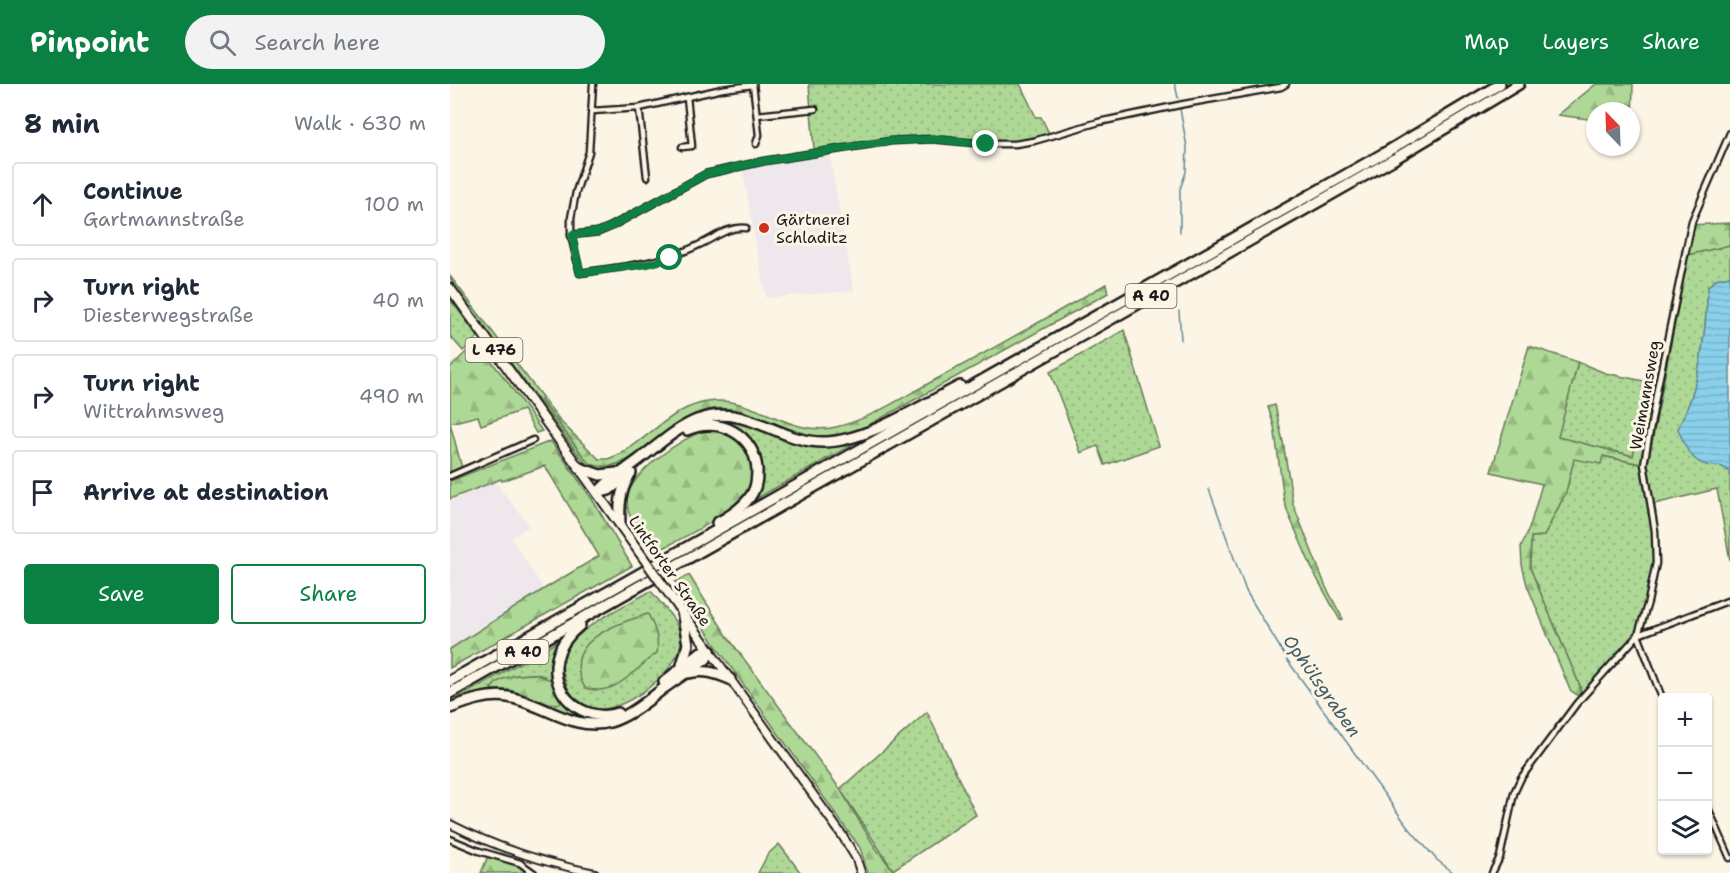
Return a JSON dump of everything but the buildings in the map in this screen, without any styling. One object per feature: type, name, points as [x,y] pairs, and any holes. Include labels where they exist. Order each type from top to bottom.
[{"type":"highway","name":"A 40","points":[[450,681],[1397,146],[1500,84]]},
{"type":"highway","name":"A 40","points":[[450,693],[1394,159],[1519,84]]},
{"type":"highway","points":[[580,468],[600,475],[614,475],[629,471],[674,434],[696,421],[709,417],[733,416],[748,419],[786,436],[814,442],[858,436],[992,369],[1011,364]]},
{"type":"highway","points":[[598,493],[604,483],[629,471],[676,436],[690,429],[707,424],[721,426],[743,438],[756,461],[757,478],[753,493],[726,518],[695,537],[674,554]]},
{"type":"highway","points":[[620,523],[621,489],[629,471]]},
{"type":"highway","points":[[682,610],[687,644],[682,671]]},
{"type":"highway","points":[[595,611],[570,634],[556,661],[557,682],[569,702],[580,710],[598,716],[609,716],[621,712],[633,707],[682,671],[711,671],[730,679]]},
{"type":"highway","points":[[450,708],[476,699],[494,696],[508,697],[576,722],[594,724],[608,722],[634,710],[682,671],[700,652],[710,651]]},
{"type":"main road","name":"Lintforter Straße","points":[[450,288],[842,835],[856,858],[861,873]]},
{"type":"street","points":[[592,84],[589,152],[576,192],[571,218],[580,273],[648,264],[670,258],[721,232],[739,227],[746,228]]},
{"type":"street","points":[[572,235],[598,232],[610,227],[706,174],[764,161],[891,141],[932,139],[986,144],[1034,141],[1099,122],[1281,87],[1286,84]]},
{"type":"street","points":[[592,111],[639,108],[722,89],[753,85],[759,135],[756,144]]},
{"type":"street","points":[[682,147],[692,146],[687,97]]},
{"type":"street","points":[[639,108],[647,177]]},
{"type":"street","points":[[757,115],[815,109]]},
{"type":"street","name":"Weimannsweg","points":[[1492,873],[1500,857],[1514,793],[1521,778],[1577,704],[1638,634],[1648,602],[1656,563],[1655,531],[1644,464],[1658,385],[1692,221],[1730,133]]},
{"type":"street","points":[[450,476],[533,440]]},
{"type":"street","points":[[1660,693],[1638,634],[1730,600]]},
{"type":"street","points":[[1712,818],[1730,858]]},
{"type":"street","points":[[450,824],[503,849],[572,871],[595,873]]},
{"type":"street","points":[[450,839],[479,851],[520,863],[534,873]]},
{"type":"shaded area","points":[[829,152],[854,291],[766,298],[742,168]]},
{"type":"shaded area","points":[[495,482],[530,526],[511,538],[544,589],[450,649],[450,501]]},
{"type":"green space","points":[[809,84],[1020,84],[1036,117],[1041,117],[1049,133],[1021,141],[912,137],[814,150]]},
{"type":"green space","points":[[1596,84],[1633,84],[1633,102],[1586,102],[1586,119],[1558,115]]},
{"type":"green space","points":[[1730,223],[1730,245],[1688,255],[1682,254],[1689,225]]},
{"type":"green space","points":[[1730,245],[1730,276],[1716,279],[1708,287],[1697,378],[1678,429],[1703,463],[1722,465],[1730,472],[1730,560],[1717,489],[1654,504],[1659,560],[1637,633],[1580,697],[1580,686],[1530,568],[1531,537],[1544,536],[1566,492],[1574,458],[1601,463],[1602,456],[1641,464],[1653,499],[1648,463],[1688,255]]},
{"type":"green space","points":[[450,276],[542,397],[541,400],[580,452],[595,466],[635,455],[685,419],[707,410],[731,410],[759,418],[737,412],[722,411],[700,414],[632,460],[604,470],[591,467],[578,454],[452,283]]},
{"type":"green space","points":[[1106,284],[1108,293],[867,426],[836,435],[803,434],[749,414],[722,408],[693,415],[631,458],[616,465],[601,466],[587,461],[541,400],[542,397],[562,423],[599,459],[608,459],[620,454],[678,413],[708,402],[728,401],[798,426],[817,429],[836,427],[885,408]]},
{"type":"green space","points":[[450,299],[478,337],[463,351],[450,336]]},
{"type":"green space","points":[[1124,330],[1159,446],[1105,465],[1098,446],[1081,453],[1050,372]]},
{"type":"green space","points":[[476,342],[542,431],[536,433],[523,410],[481,425],[478,416],[450,423],[450,368]]},
{"type":"green space","points":[[1529,346],[1578,362],[1558,437],[1633,456],[1649,382],[1656,384],[1641,464],[1603,456],[1601,464],[1574,459],[1566,492],[1544,536],[1531,537],[1530,568],[1580,686],[1580,697],[1570,690],[1527,585],[1522,565],[1521,547],[1530,526],[1542,484],[1491,472]]},
{"type":"green space","points":[[1578,362],[1605,373],[1649,382],[1633,456],[1557,437]]},
{"type":"green space","points":[[1275,405],[1293,504],[1326,587],[1343,619],[1340,620],[1314,573],[1284,500],[1274,426],[1268,407]]},
{"type":"green space","points":[[733,418],[798,442],[864,435],[862,439],[747,504],[755,493],[754,445],[697,422]]},
{"type":"green space","points":[[450,423],[462,468],[450,473]]},
{"type":"green space","points":[[707,430],[731,435],[745,447],[752,465],[752,477],[748,489],[741,500],[724,514],[654,553],[630,517],[627,504],[629,493],[635,481],[657,459],[684,440]]},
{"type":"green space","points":[[551,441],[592,499],[632,566],[450,668],[450,649],[599,556],[545,466],[502,481],[501,479],[450,499],[450,481]]},
{"type":"green space","points":[[689,575],[727,636],[840,789],[875,847],[895,873],[868,873],[860,848],[718,649],[675,582]]},
{"type":"green space","points":[[651,591],[669,612],[681,637],[680,649],[674,661],[652,685],[623,703],[610,708],[598,709],[583,705],[572,695],[565,680],[562,662],[567,648],[575,638],[600,619]]},
{"type":"green space","points":[[648,614],[656,633],[657,653],[615,686],[596,690],[585,688],[579,672],[579,659],[585,647],[606,630]]},
{"type":"green space","points":[[566,637],[557,651],[563,698],[607,720],[583,721],[527,700],[456,701]],"holes":[[[516,675],[545,676],[547,703],[521,693],[493,691],[491,688]]]},
{"type":"green space","points":[[535,674],[551,680],[561,701],[560,704],[547,703],[510,690],[491,690],[494,685],[504,679],[517,675]]},
{"type":"green space","points":[[927,712],[976,815],[893,870],[840,789]]},
{"type":"green space","points":[[779,844],[801,873],[758,873],[768,854]]},
{"type":"green space","points":[[488,856],[525,868],[523,873],[481,873]]},
{"type":"water","points":[[1730,276],[1730,472],[1719,466],[1703,464],[1694,458],[1678,429],[1697,378],[1708,287],[1716,279]]},
{"type":"waterway","name":"Ophülsgraben","points":[[1175,84],[1178,98]]},
{"type":"waterway","name":"Ophülsgraben","points":[[1180,109],[1187,147],[1186,172],[1180,189],[1180,232]]},
{"type":"waterway","name":"Ophülsgraben","points":[[1179,311],[1181,340]]},
{"type":"waterway","name":"Ophülsgraben","points":[[1209,489],[1246,591],[1288,661],[1408,827],[1437,860],[1454,873]]},
{"type":"place","name":"Gärtnerei Schladitz","points":[[764,228]]},
{"type":"route","points":[[670,258],[648,264],[580,273],[572,235],[598,232],[610,227],[706,174],[764,161],[912,139],[986,144]]}]
